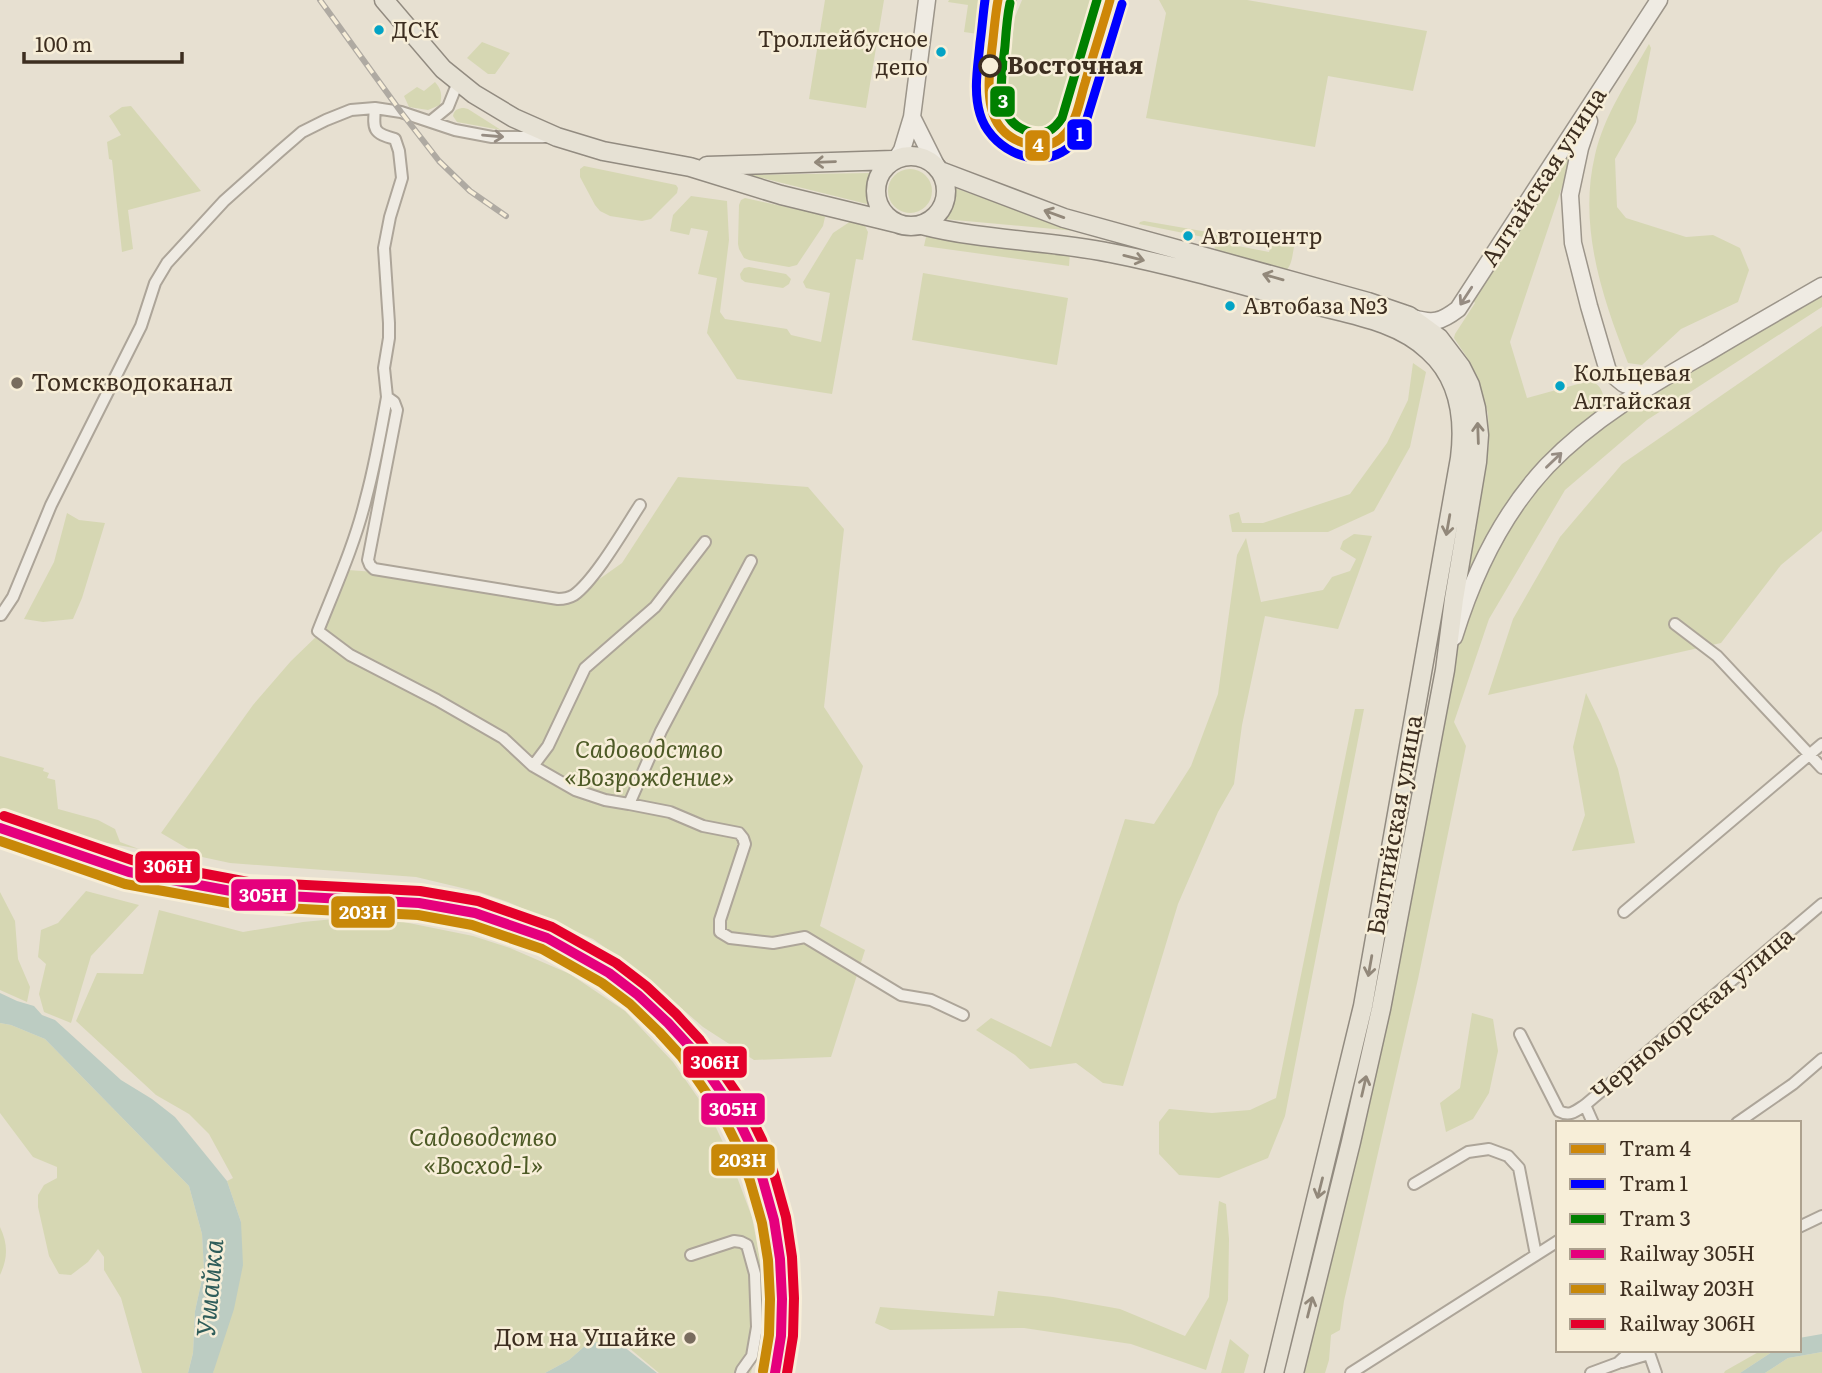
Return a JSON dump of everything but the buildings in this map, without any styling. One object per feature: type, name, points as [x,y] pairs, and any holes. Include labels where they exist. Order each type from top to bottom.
[{"type":"main road","points":[[384,0],[443,69],[491,106],[514,118],[557,136],[603,150],[690,167],[781,195],[909,227],[922,225],[939,212],[946,192],[944,181],[912,117]]},
{"type":"main road","points":[[690,167],[895,159],[902,150],[912,117],[927,0]]},
{"type":"main road","name":"Алтайская улица","points":[[1409,316],[1425,322],[1437,322],[1458,309],[1659,0]]},
{"type":"main road","points":[[1598,95],[1580,148],[1570,195],[1573,243],[1608,371],[1624,384],[1655,383]]},
{"type":"main road","points":[[895,223],[880,208],[876,198],[878,176],[884,167],[906,155],[917,155],[938,168]]},
{"type":"main road","name":"Балтийская улица","points":[[938,168],[1064,218],[1368,302],[1409,316],[1439,338],[1470,384],[1479,435],[1477,462],[1445,670],[1381,1009],[1294,1373]]},
{"type":"main road","name":"Балтийская улица","points":[[922,225],[945,231],[1061,244],[1112,253],[1385,324],[1429,350],[1439,362],[1455,392],[1462,413],[1463,436],[1363,1006],[1274,1373]]},
{"type":"main road","points":[[1445,670],[1466,601],[1492,544],[1523,495],[1547,466],[1613,410],[1822,286]]},
{"type":"street","points":[[431,121],[448,107],[458,82]]},
{"type":"street","points":[[375,108],[373,126],[381,135],[395,139],[402,167],[401,186],[390,218],[384,248],[389,323],[384,368],[387,397],[366,501],[318,631],[350,655],[503,738],[533,766],[575,790],[606,800],[670,812],[703,826],[738,833],[745,844],[720,920],[720,932],[725,936],[773,943],[805,937],[901,995],[931,1000],[962,1015]]},
{"type":"street","points":[[1,615],[13,597],[51,505],[141,326],[155,283],[167,263],[224,201],[302,132],[351,110],[375,108],[401,111],[454,130],[492,137],[557,136]]},
{"type":"street","points":[[387,397],[394,402],[397,410],[369,560],[374,569],[558,600],[573,596],[594,573],[640,505]]},
{"type":"street","points":[[533,766],[548,746],[585,668],[655,607],[705,542]]},
{"type":"street","points":[[629,804],[666,720],[751,561]]},
{"type":"street","points":[[1675,624],[1717,656],[1822,768]]},
{"type":"street","points":[[1624,912],[1822,744]]},
{"type":"street","name":"Черноморская улица","points":[[1521,1034],[1559,1111],[1571,1114],[1822,904]]},
{"type":"street","points":[[1740,1121],[1793,1084],[1822,1059]]},
{"type":"street","points":[[1585,1105],[1592,1121]]},
{"type":"street","points":[[1414,1184],[1468,1152],[1489,1149],[1508,1156],[1518,1168],[1536,1255]]},
{"type":"street","points":[[1801,1226],[1822,1216]]},
{"type":"street","points":[[691,1255],[734,1241],[747,1245],[755,1274],[757,1327],[752,1356],[741,1373]]},
{"type":"street","points":[[1351,1373],[1556,1242]]},
{"type":"street","points":[[1618,1363],[1630,1352]]},
{"type":"street","points":[[1591,1373],[1649,1352],[1656,1373]]},
{"type":"green space","points":[[825,0],[884,0],[866,108],[809,99]]},
{"type":"green space","points":[[991,0],[985,35],[964,32],[968,5],[948,2]]},
{"type":"green space","points":[[1022,0],[1099,2],[1073,91],[1067,124],[1057,136],[1042,141],[1031,139],[1017,128],[1011,117],[1005,93],[1015,17]]},
{"type":"green space","points":[[1159,0],[1247,0],[1427,31],[1413,91],[1328,76],[1315,147],[1146,118],[1166,13]]},
{"type":"green space","points":[[482,42],[510,53],[495,74],[488,74],[467,58]]},
{"type":"green space","points":[[1649,44],[1651,48],[1636,122],[1615,159],[1617,207],[1626,218],[1686,237],[1713,235],[1740,248],[1749,270],[1738,302],[1681,329],[1642,365],[1628,363],[1609,313],[1595,261],[1589,208],[1590,182],[1604,126]]},
{"type":"green space","points":[[435,82],[441,93],[440,105],[428,110],[409,107],[404,96],[417,87],[424,91]]},
{"type":"green space","points":[[131,106],[201,191],[128,210],[133,249],[122,252],[112,160],[109,159],[107,142],[121,135],[109,116],[122,107]]},
{"type":"green space","points":[[464,108],[501,130],[457,122],[453,116],[454,112]]},
{"type":"green space","points":[[1572,147],[1564,181],[1510,342],[1527,398],[1589,381],[1600,387],[1606,408],[1483,544],[1460,593],[1469,534],[1475,536],[1489,444],[1488,414],[1479,381],[1454,338],[1455,334],[1475,303],[1472,299]]},
{"type":"green space","points":[[584,166],[676,185],[677,193],[651,219],[642,221],[610,216],[595,205],[580,177],[580,169]]},
{"type":"green space","points":[[910,169],[926,175],[932,191],[926,207],[910,213],[894,207],[888,191],[894,175]]},
{"type":"green space","points":[[870,173],[867,204],[750,175]]},
{"type":"green space","points":[[952,187],[1076,231],[944,219],[951,205]]},
{"type":"green space","points":[[691,196],[727,201],[729,240],[720,312],[725,319],[787,329],[791,335],[821,342],[830,293],[806,288],[803,282],[833,233],[851,221],[865,226],[868,232],[863,260],[856,259],[832,394],[737,379],[707,333],[717,278],[698,274],[708,231],[691,228],[689,235],[670,231],[673,215]]},
{"type":"green space","points":[[745,198],[825,217],[823,226],[797,265],[789,267],[744,258],[738,244],[739,205]]},
{"type":"green space","points":[[1144,221],[1231,236],[1233,245],[1269,252],[1272,243],[1294,247],[1291,261],[1284,273],[1245,265],[1215,249],[1213,239],[1139,224]]},
{"type":"green space","points":[[926,237],[1070,253],[1069,266],[924,246]]},
{"type":"green space","points":[[744,268],[786,274],[791,279],[783,288],[745,282],[740,274]]},
{"type":"green space","points":[[923,273],[1068,298],[1057,365],[912,340]]},
{"type":"green space","points":[[1822,292],[1822,307],[1647,420],[1565,490],[1489,619],[1454,722],[1466,746],[1418,979],[1344,1301],[1340,1330],[1331,1335],[1325,1373],[1303,1373],[1447,681],[1466,607],[1492,548],[1544,475],[1640,396]]},
{"type":"green space","points":[[1822,326],[1822,531],[1781,565],[1721,643],[1488,695],[1513,619],[1560,537],[1622,464]]},
{"type":"green space","points":[[1413,363],[1426,372],[1410,447],[1374,511],[1328,532],[1232,532],[1229,515],[1239,512],[1242,523],[1263,523],[1350,494],[1387,443],[1408,400]]},
{"type":"green space","name":"Садоводство «Возрождение»","points":[[678,477],[808,487],[844,529],[824,707],[863,766],[820,926],[865,950],[831,1057],[754,1060],[703,1027],[641,973],[593,939],[479,892],[416,877],[230,863],[202,857],[161,833],[253,705],[291,661],[320,633],[348,570],[375,572],[560,604],[622,563]]},
{"type":"green space","points":[[67,513],[79,520],[105,523],[82,598],[73,619],[43,622],[24,619],[54,562]]},
{"type":"green space","points":[[1354,534],[1372,536],[1338,629],[1265,616],[1242,725],[1234,784],[1218,812],[1178,904],[1123,1086],[1103,1083],[1076,1063],[1030,1069],[1015,1055],[976,1030],[991,1018],[1051,1047],[1125,819],[1154,824],[1191,766],[1218,694],[1237,555],[1246,538],[1261,602],[1323,590],[1332,577],[1350,571],[1356,559],[1340,549],[1343,541]]},
{"type":"green space","points":[[1586,693],[1618,769],[1635,843],[1572,851],[1585,815],[1573,747]]},
{"type":"green space","points":[[1355,709],[1364,709],[1285,1116],[1268,1158],[1219,1178],[1179,1175],[1159,1154],[1159,1122],[1169,1109],[1212,1113],[1250,1110],[1276,1098]]},
{"type":"green space","points":[[0,756],[44,768],[43,771],[49,773],[47,778],[55,780],[58,809],[98,820],[115,829],[120,842],[139,849],[97,841],[56,828],[45,835],[0,820]]},
{"type":"green space","points":[[86,891],[139,905],[91,956],[71,1023],[44,1012],[39,994],[46,964],[38,957],[41,930],[58,923]]},
{"type":"green space","points":[[0,892],[15,921],[18,959],[30,987],[27,1002],[0,990]]},
{"type":"green space","name":"Садоводство «Восход-1»","points":[[159,910],[243,932],[345,918],[389,919],[473,936],[510,948],[570,974],[625,1011],[673,1062],[710,1115],[728,1153],[752,1217],[762,1270],[761,1327],[751,1373],[659,1373],[616,1337],[586,1345],[569,1360],[545,1373],[213,1373],[241,1222],[227,1181],[233,1178],[209,1134],[189,1114],[156,1095],[76,1021],[97,973],[143,974]]},
{"type":"green space","points":[[1472,1013],[1493,1019],[1498,1051],[1489,1093],[1473,1119],[1446,1132],[1440,1103],[1460,1088]]},
{"type":"green space","points":[[0,1023],[45,1039],[189,1186],[202,1234],[204,1270],[195,1311],[193,1353],[188,1373],[142,1373],[121,1298],[104,1270],[104,1257],[98,1249],[88,1262],[71,1275],[59,1274],[49,1256],[38,1207],[38,1195],[44,1185],[57,1178],[57,1167],[33,1157],[0,1113]]},
{"type":"green space","points":[[1219,1201],[1226,1204],[1229,1239],[1228,1300],[1206,1370],[1131,1344],[1024,1328],[890,1330],[875,1323],[880,1307],[994,1316],[998,1291],[1120,1309],[1185,1336],[1209,1297]]},
{"type":"green space","points":[[0,1227],[6,1251],[0,1275]]},
{"type":"green space","points":[[1230,1339],[1249,1355],[1244,1373],[1221,1373]]},
{"type":"green space","points":[[1758,1352],[1772,1352],[1740,1373],[1724,1373]]},
{"type":"green space","points":[[1822,1352],[1822,1373],[1765,1373],[1788,1358]]},
{"type":"water","name":"Ушайка","points":[[0,993],[34,1006],[42,1015],[55,1020],[121,1080],[175,1117],[227,1181],[241,1222],[243,1265],[234,1309],[213,1373],[188,1373],[193,1353],[195,1311],[204,1270],[202,1234],[189,1186],[45,1039],[0,1023]]},
{"type":"water","points":[[1822,1334],[1822,1352],[1788,1358],[1765,1373],[1740,1373],[1772,1352],[1801,1352],[1801,1338]]},
{"type":"water","points":[[613,1338],[657,1373],[545,1373],[569,1360],[586,1345]]},
{"type":"tram line","name":"1","points":[[985,0],[977,78],[980,114],[992,136],[1002,145],[1013,152],[1037,158],[1050,157],[1066,150],[1084,128],[1122,4]]},
{"type":"tram line","name":"4","points":[[998,0],[989,77],[991,105],[995,118],[1012,138],[1038,146],[1058,140],[1073,122],[1110,0]]},
{"type":"tram line","points":[[1016,0],[1010,16],[1002,103],[1009,125],[1018,136],[1033,145]]},
{"type":"tram line","name":"3","points":[[1010,3],[1001,83],[1004,108],[1009,118],[1018,126],[1040,133],[1052,129],[1062,118],[1097,0]]},
{"type":"tram line","points":[[1073,123],[1079,84],[1103,0]]},
{"type":"railway","points":[[320,0],[439,161],[470,191],[506,216]]},
{"type":"rail line","name":"306Н","points":[[4,816],[132,860],[248,882],[420,891],[478,901],[552,927],[616,963],[646,986],[700,1040],[745,1105],[762,1140],[786,1217],[792,1257],[793,1336],[787,1373]]},
{"type":"rail line","name":"305Н","points":[[0,828],[129,872],[247,894],[419,903],[475,913],[547,938],[609,973],[638,995],[691,1048],[734,1111],[750,1144],[774,1220],[780,1259],[781,1336],[775,1373]]},
{"type":"rail line","name":"203Н","points":[[0,841],[125,884],[245,906],[418,915],[472,925],[542,949],[602,983],[630,1004],[681,1056],[723,1117],[739,1149],[762,1223],[768,1260],[769,1335],[763,1371]]},
{"type":"place","name":"ДСК","points":[[379,30]]},
{"type":"place","name":"Троллейбусное депо","points":[[941,52]]},
{"type":"place","name":"Восточная","points":[[990,66]]},
{"type":"place","name":"Автоцентр","points":[[1188,236]]},
{"type":"place","name":"Автобаза №3","points":[[1230,306]]},
{"type":"place","name":"Томскводоканал","points":[[17,383]]},
{"type":"place","name":"Кольцевая Алтайская","points":[[1560,386]]},
{"type":"place","name":"Дом на Ушайке","points":[[690,1338]]}]
